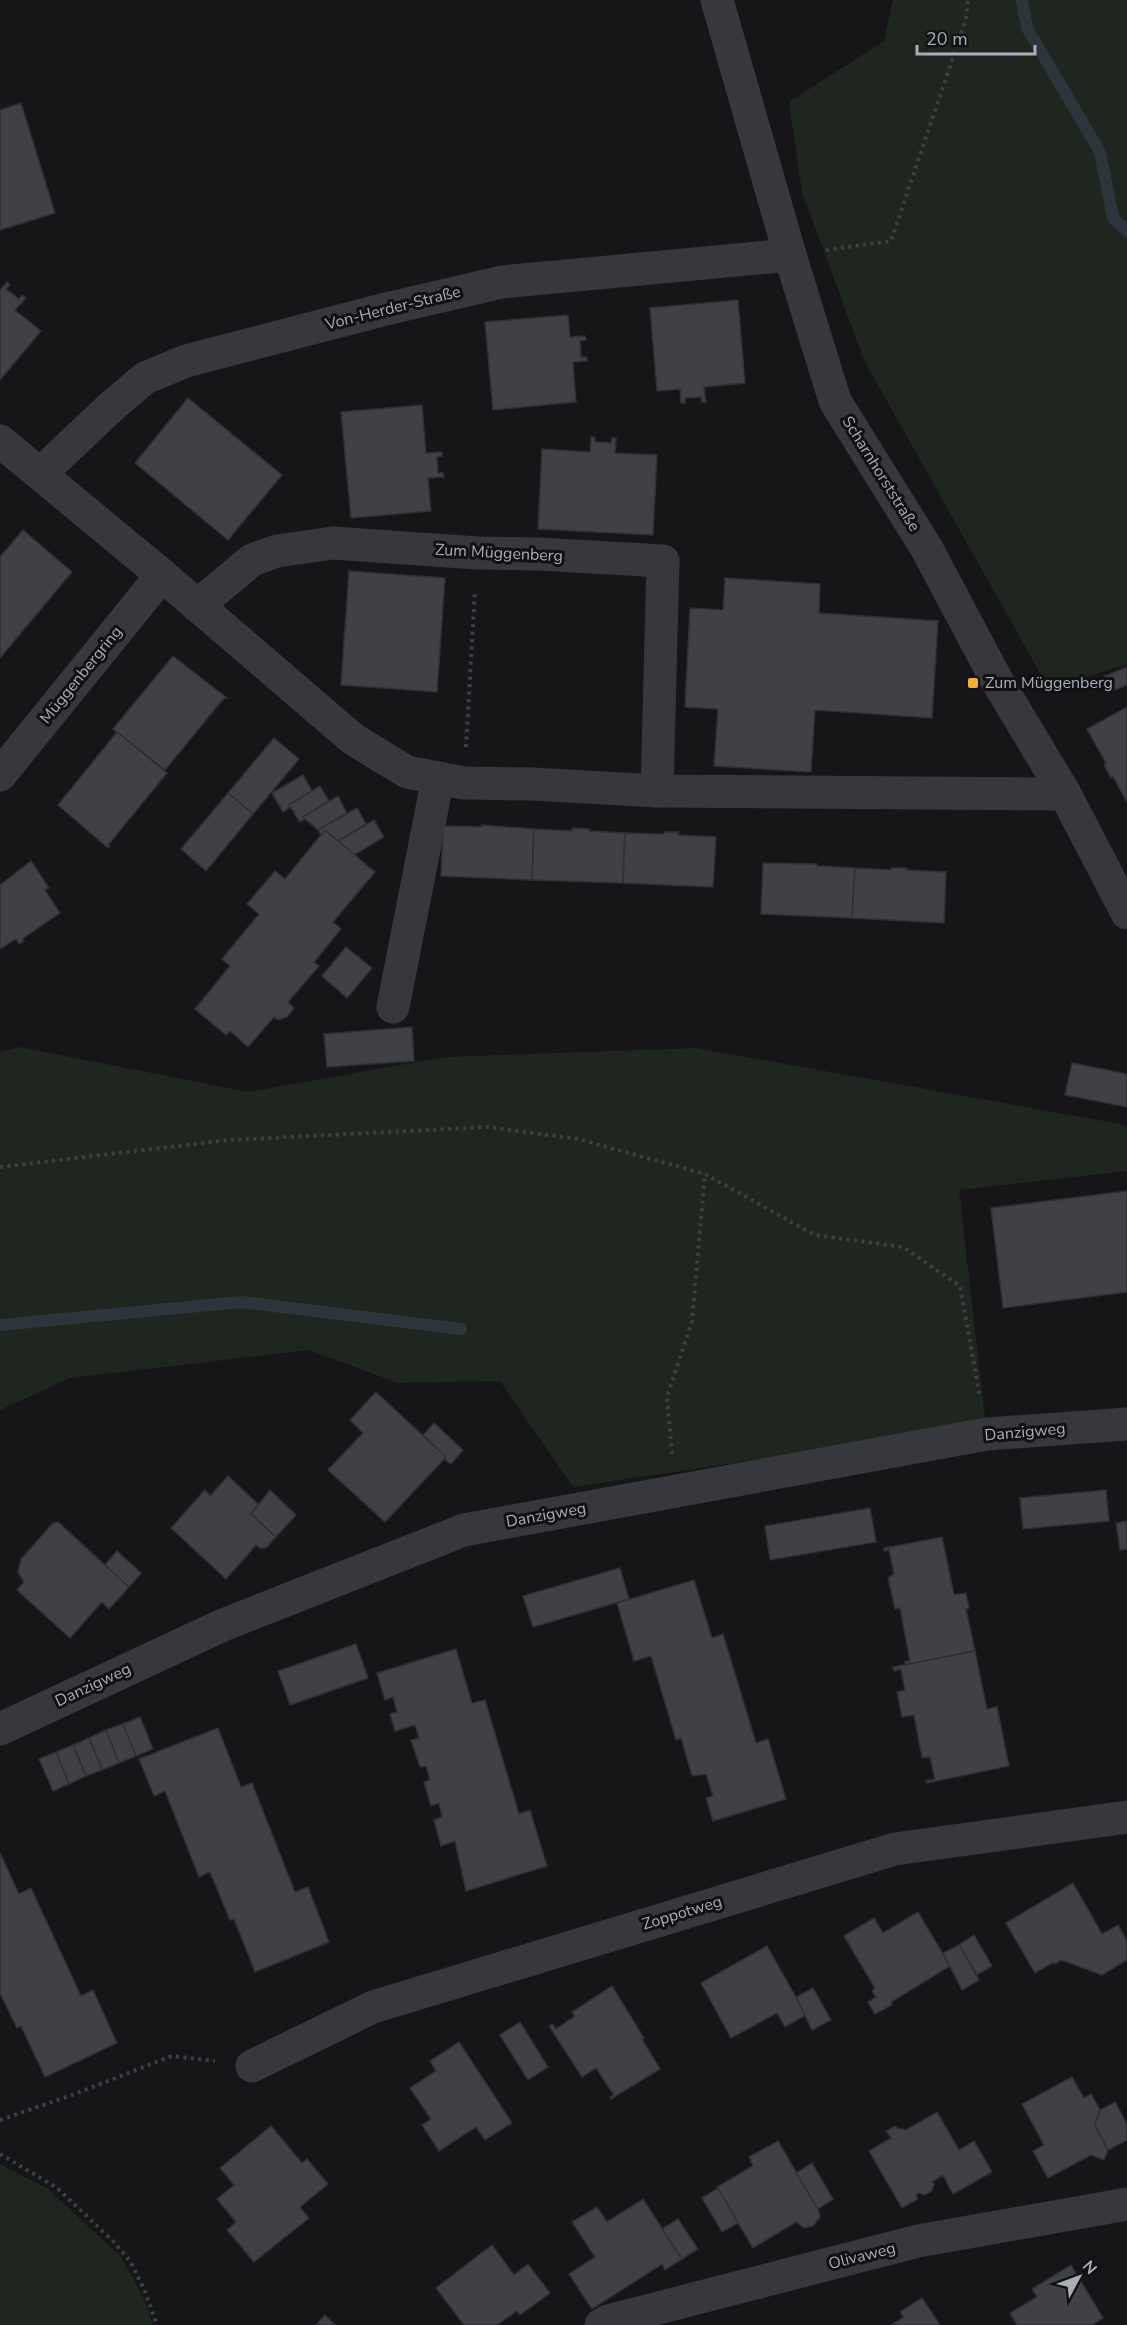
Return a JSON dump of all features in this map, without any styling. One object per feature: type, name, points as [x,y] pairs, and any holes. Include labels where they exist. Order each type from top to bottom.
[{"type":"street","name":"Scharnhorststraße","points":[[717,0],[790,255],[836,401],[927,549],[996,679],[1065,794],[1127,913]]},
{"type":"street","name":"Von-Herder-Straße","points":[[40,474],[112,406],[146,378],[186,361],[386,309],[502,282],[790,255]]},
{"type":"street","points":[[0,441],[162,575],[353,739],[407,772],[451,781],[657,791],[1065,794]]},
{"type":"street","name":"Zum Müggenberg","points":[[197,606],[252,560],[277,551],[333,543],[477,553],[663,561],[657,791]]},
{"type":"street","name":"Müggenbergring","points":[[0,775],[162,575]]},
{"type":"street","points":[[393,1007],[451,781]]},
{"type":"street","name":"Danzigweg","points":[[0,1729],[224,1624],[464,1530],[987,1434],[1127,1424]]},
{"type":"street","name":"Zoppotweg","points":[[252,2066],[373,2007],[895,1849],[1127,1817]]},
{"type":"street","name":"Olivaweg","points":[[601,2325],[918,2241],[1127,2204]]},
{"type":"path","points":[[790,255],[891,241],[966,19],[968,0]]},
{"type":"path","points":[[451,781],[477,553]]},
{"type":"path","points":[[0,1167],[229,1140],[488,1127],[578,1139],[705,1174],[815,1235],[903,1247],[960,1286],[987,1434]]},
{"type":"path","points":[[675,1491],[666,1397],[692,1321],[705,1174]]},
{"type":"path","points":[[0,2120],[72,2095],[171,2056],[252,2066]]},
{"type":"path","points":[[0,2154],[56,2187],[114,2242],[130,2261],[158,2325]]},
{"type":"shaded area","points":[[893,0],[1127,0],[1127,664],[1049,689],[864,360],[802,192],[789,102],[884,41]]},
{"type":"shaded area","points":[[20,1047],[248,1092],[445,1057],[696,1048],[1121,1124],[1127,1128],[1127,1171],[959,1190],[986,1426],[573,1487],[500,1381],[398,1383],[309,1350],[70,1378],[0,1410],[0,1052]]},
{"type":"shaded area","points":[[0,2164],[48,2189],[121,2257],[145,2301],[153,2325],[0,2325]]},
{"type":"building","points":[[21,103],[55,213],[0,230],[0,110]]},
{"type":"building","points":[[7,282],[10,285],[6,289],[19,299],[22,295],[26,298],[15,310],[41,331],[0,380],[0,290]]},
{"type":"building","points":[[738,300],[745,383],[704,387],[706,402],[702,402],[701,397],[685,398],[685,403],[681,403],[680,389],[657,391],[650,308]]},
{"type":"building","points":[[568,315],[570,337],[585,336],[586,340],[580,341],[581,357],[587,357],[587,361],[573,362],[576,402],[493,410],[485,322]]},
{"type":"building","points":[[188,398],[282,475],[228,540],[135,463]]},
{"type":"building","points":[[422,405],[426,453],[442,452],[442,456],[437,457],[438,473],[443,473],[444,477],[428,478],[431,511],[351,518],[341,412]]},
{"type":"building","points":[[591,437],[595,437],[595,442],[611,443],[612,438],[616,438],[615,453],[657,455],[653,535],[538,529],[542,449],[590,452]]},
{"type":"building","points":[[23,530],[72,572],[0,658],[0,557]]},
{"type":"building","points":[[349,571],[445,578],[437,692],[341,685]]},
{"type":"building","points":[[725,578],[820,584],[819,613],[938,621],[932,718],[815,710],[811,772],[714,766],[718,709],[685,707],[690,608],[723,610]]},
{"type":"building","points":[[173,656],[227,698],[224,698],[165,770],[113,729]]},
{"type":"building","points":[[1127,667],[1127,685],[1109,692],[1103,677]]},
{"type":"building","points":[[1127,707],[1127,802],[1113,777],[1111,778],[1104,765],[1106,763],[1087,729]]},
{"type":"building","points":[[117,732],[167,773],[108,845],[110,846],[108,848],[58,805]]},
{"type":"building","points":[[274,738],[299,759],[253,814],[228,793]]},
{"type":"building","points":[[303,775],[312,791],[289,805],[290,807],[283,812],[272,793]]},
{"type":"building","points":[[320,786],[329,801],[303,817],[305,819],[300,822],[289,805]]},
{"type":"building","points":[[228,793],[253,814],[206,871],[181,849]]},
{"type":"building","points":[[338,796],[347,813],[318,830],[303,817]]},
{"type":"building","points":[[357,808],[366,824],[338,841],[325,830],[321,835],[318,830]]},
{"type":"building","points":[[374,820],[384,837],[354,855],[338,841]]},
{"type":"building","points":[[482,825],[534,829],[532,880],[441,876],[443,826],[482,827]]},
{"type":"building","points":[[572,828],[625,833],[623,883],[532,880],[534,829],[572,831]]},
{"type":"building","points":[[325,830],[375,872],[333,922],[341,929],[314,962],[319,966],[288,1002],[294,1008],[287,1017],[278,1020],[274,1017],[248,1047],[230,1031],[226,1035],[195,1009],[230,966],[222,959],[259,914],[247,904],[275,871],[285,879]]},
{"type":"building","points":[[664,832],[716,837],[713,887],[623,883],[625,833],[664,834]]},
{"type":"building","points":[[31,861],[49,888],[45,890],[60,913],[22,939],[24,941],[19,944],[16,939],[0,949],[0,885]]},
{"type":"building","points":[[763,863],[817,864],[817,866],[855,868],[852,918],[761,914]]},
{"type":"building","points":[[855,868],[891,870],[891,868],[907,868],[907,870],[946,872],[944,923],[852,918]]},
{"type":"building","points":[[346,947],[372,968],[347,998],[322,976]]},
{"type":"building","points":[[412,1027],[414,1061],[327,1067],[324,1034]]},
{"type":"building","points":[[1072,1063],[1127,1074],[1127,1107],[1065,1095]]},
{"type":"building","points":[[1127,1191],[1127,1292],[1003,1308],[991,1208]]},
{"type":"building","points":[[376,1392],[446,1457],[385,1522],[328,1470],[363,1433],[350,1420]]},
{"type":"building","points":[[434,1423],[463,1450],[451,1464],[423,1435]]},
{"type":"building","points":[[228,1476],[259,1505],[251,1514],[276,1537],[266,1548],[256,1545],[226,1579],[171,1528],[205,1490],[210,1496]]},
{"type":"building","points":[[270,1490],[296,1515],[276,1537],[251,1514]]},
{"type":"building","points":[[1106,1490],[1109,1521],[1023,1529],[1020,1498]]},
{"type":"building","points":[[870,1508],[876,1542],[770,1560],[765,1526]]},
{"type":"building","points":[[1127,1521],[1127,1549],[1120,1550],[1116,1523]]},
{"type":"building","points":[[58,1522],[129,1587],[109,1609],[102,1602],[70,1638],[17,1590],[24,1582],[18,1572],[21,1559],[53,1523]]},
{"type":"building","points":[[942,1537],[954,1595],[966,1593],[969,1608],[966,1609],[975,1651],[905,1665],[905,1661],[910,1661],[900,1608],[895,1609],[888,1578],[894,1574],[889,1550],[884,1551],[884,1548]]},
{"type":"building","points":[[117,1551],[141,1573],[129,1587],[105,1565]]},
{"type":"building","points":[[620,1568],[629,1599],[533,1627],[523,1596]]},
{"type":"building","points":[[694,1580],[712,1638],[723,1634],[756,1743],[768,1739],[786,1799],[713,1821],[706,1798],[713,1796],[706,1774],[692,1776],[681,1738],[676,1740],[651,1656],[634,1661],[617,1603]]},
{"type":"building","points":[[356,1644],[368,1678],[290,1705],[278,1671]]},
{"type":"building","points":[[456,1649],[472,1703],[485,1700],[519,1814],[530,1810],[547,1866],[466,1891],[455,1841],[441,1846],[434,1820],[442,1817],[439,1803],[431,1806],[424,1782],[430,1780],[426,1766],[420,1767],[411,1740],[419,1738],[415,1725],[395,1731],[390,1714],[397,1712],[393,1697],[385,1700],[377,1673]]},
{"type":"building","points":[[975,1651],[987,1709],[997,1707],[1009,1766],[927,1783],[926,1781],[935,1779],[930,1757],[922,1758],[914,1715],[902,1717],[897,1692],[905,1690],[901,1669],[894,1671],[893,1667]]},
{"type":"building","points":[[140,1717],[153,1749],[136,1756],[123,1724]]},
{"type":"building","points":[[123,1724],[136,1756],[119,1763],[106,1730]]},
{"type":"building","points":[[218,1728],[241,1787],[252,1783],[295,1892],[308,1887],[329,1942],[255,1972],[234,1919],[230,1920],[210,1872],[199,1877],[165,1791],[154,1796],[139,1759]]},
{"type":"building","points":[[106,1730],[119,1763],[102,1770],[89,1738]]},
{"type":"building","points":[[89,1738],[102,1770],[86,1776],[73,1745]]},
{"type":"building","points":[[73,1745],[86,1776],[69,1784],[56,1752]]},
{"type":"building","points":[[56,1752],[69,1784],[53,1791],[39,1759]]},
{"type":"building","points":[[0,1853],[19,1894],[31,1888],[81,1996],[93,1990],[117,2043],[45,2077],[21,2026],[17,2028],[0,1993]]},
{"type":"building","points":[[1073,1883],[1102,1934],[1118,1925],[1127,1941],[1127,1960],[1102,1975],[1061,1960],[1035,1973],[1006,1923]]},
{"type":"building","points":[[918,1912],[950,1966],[875,2014],[868,2002],[876,1997],[872,1991],[875,1988],[844,1936],[874,1918],[883,1933]]},
{"type":"building","points":[[974,1935],[992,1966],[977,1975],[959,1945]]},
{"type":"building","points":[[959,1945],[979,1980],[962,1990],[943,1953]]},
{"type":"building","points":[[767,1946],[806,2015],[785,2027],[777,2013],[731,2038],[701,1983]]},
{"type":"building","points":[[612,1986],[660,2069],[611,2099],[610,2097],[614,2095],[596,2068],[582,2077],[549,2026],[552,2024],[556,2029],[575,2016],[572,2012]]},
{"type":"building","points":[[813,1988],[831,2020],[812,2030],[796,1997]]},
{"type":"building","points":[[520,2022],[548,2067],[528,2080],[500,2035]]},
{"type":"building","points":[[459,2042],[512,2123],[485,2140],[476,2127],[439,2151],[422,2125],[431,2119],[410,2088],[436,2071],[430,2061]]},
{"type":"building","points":[[1072,2077],[1084,2098],[1091,2094],[1100,2110],[1095,2125],[1108,2150],[1104,2160],[1091,2155],[1048,2178],[1033,2151],[1044,2145],[1022,2104]]},
{"type":"building","points":[[1115,2102],[1127,2124],[1127,2140],[1108,2150],[1095,2125],[1100,2110]]},
{"type":"building","points":[[937,2112],[959,2150],[974,2141],[992,2172],[953,2194],[943,2175],[932,2182],[934,2184],[932,2191],[925,2195],[919,2193],[916,2195],[918,2199],[902,2208],[869,2151],[891,2138],[886,2131],[896,2126],[906,2130]]},
{"type":"building","points":[[271,2126],[302,2163],[307,2159],[328,2184],[300,2207],[309,2218],[254,2262],[227,2230],[236,2222],[217,2199],[234,2185],[220,2168]]},
{"type":"building","points":[[778,2141],[818,2209],[820,2217],[813,2226],[804,2228],[796,2222],[753,2248],[717,2187],[753,2166],[749,2157]]},
{"type":"building","points":[[812,2163],[833,2199],[818,2209],[796,2173]]},
{"type":"building","points":[[718,2188],[738,2223],[722,2232],[702,2198]]},
{"type":"building","points":[[643,2199],[682,2259],[665,2270],[662,2264],[592,2309],[569,2274],[595,2257],[572,2222],[597,2207],[607,2222]]},
{"type":"building","points":[[678,2219],[698,2249],[682,2259],[662,2229]]},
{"type":"building","points":[[492,2245],[514,2275],[528,2264],[550,2293],[520,2315],[517,2311],[497,2325],[464,2325],[436,2288]]},
{"type":"building","points":[[1071,2265],[1103,2318],[1092,2325],[1017,2325],[1010,2313],[1037,2297],[1032,2289]]},
{"type":"building","points":[[922,2298],[940,2325],[891,2325],[904,2317],[900,2312]]},
{"type":"building","points":[[325,2315],[335,2325],[316,2325]]},
{"type":"waterway","points":[[1022,0],[1027,28],[1100,152],[1113,218],[1127,231]]},
{"type":"waterway","points":[[0,1325],[241,1302],[461,1329]]},
{"type":"place","name":"Zum Müggenberg","points":[[973,683]]}]
